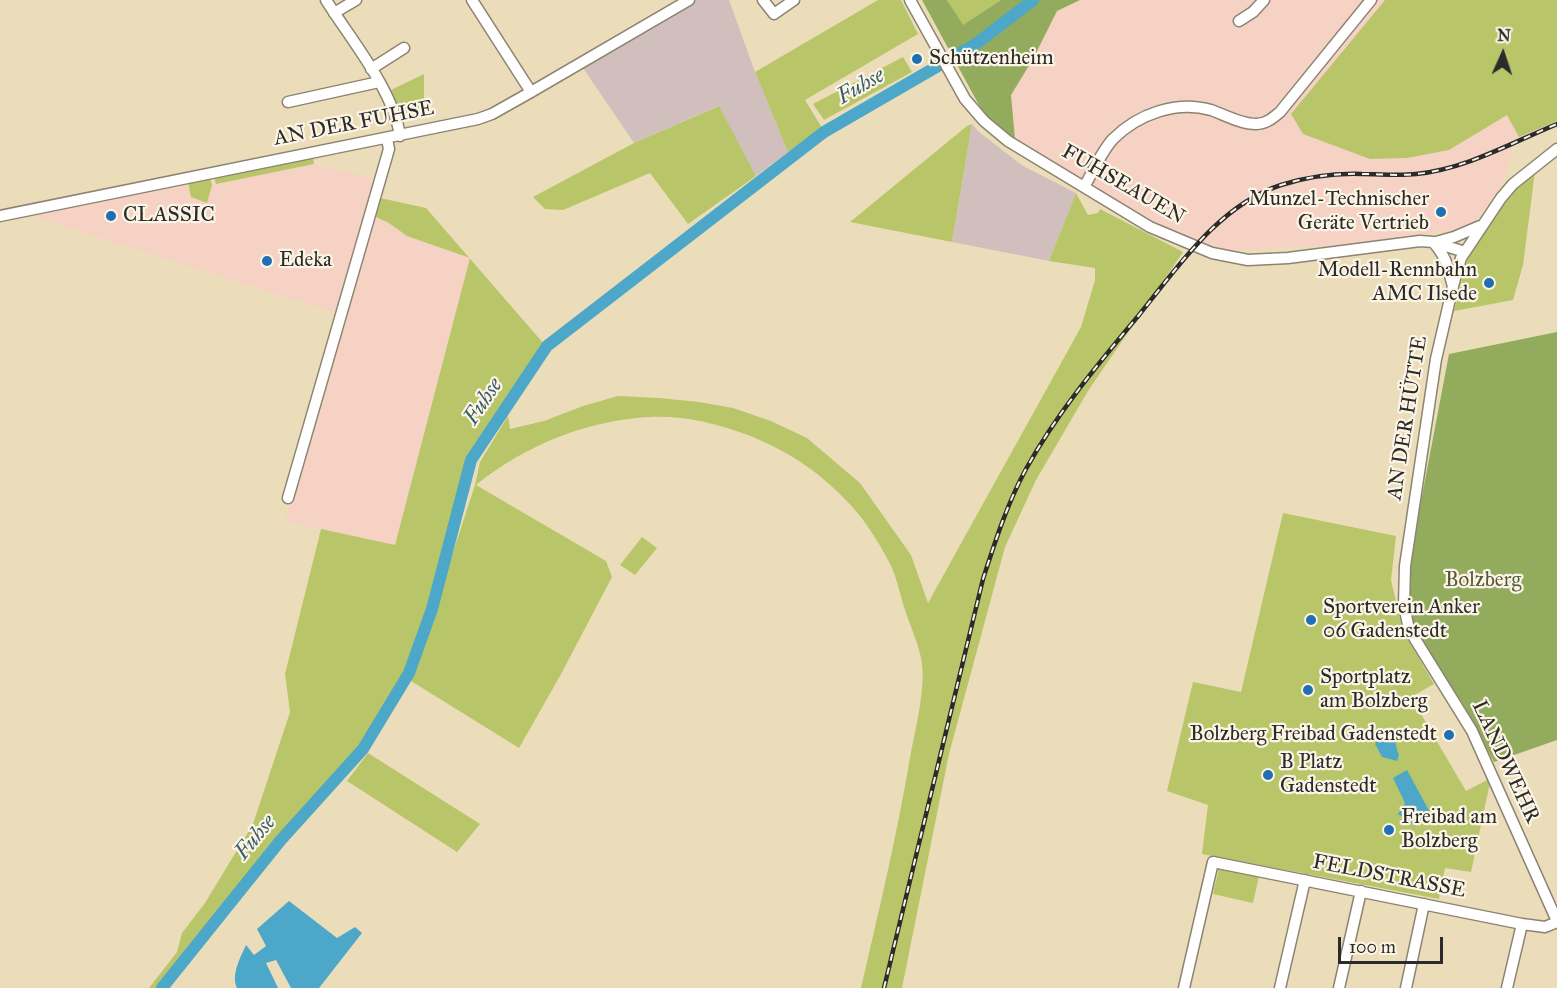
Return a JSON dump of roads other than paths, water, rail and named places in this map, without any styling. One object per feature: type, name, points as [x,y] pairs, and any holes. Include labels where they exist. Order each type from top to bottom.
[{"type":"street","points":[[326,0],[379,82],[387,97],[400,136]]},
{"type":"street","points":[[334,13],[356,0]]},
{"type":"street","points":[[472,0],[531,92]]},
{"type":"street","points":[[763,0],[774,14],[794,0]]},
{"type":"street","name":"FUHSEAUEN","points":[[910,0],[947,67],[974,111],[984,121],[1008,141],[1150,227],[1212,253],[1232,258],[1278,259],[1420,241],[1433,242],[1465,252]]},
{"type":"street","points":[[1239,21],[1253,12],[1263,0]]},
{"type":"street","points":[[1084,187],[1113,140],[1135,123],[1160,111],[1183,106],[1209,110],[1256,124],[1271,120],[1371,0]]},
{"type":"street","name":"AN DER FUHSE","points":[[0,216],[478,119],[492,114],[531,92],[681,2]]},
{"type":"street","points":[[371,69],[404,48]]},
{"type":"street","points":[[288,102],[379,82]]},
{"type":"street","points":[[288,498],[389,149],[387,139]]},
{"type":"street","name":"AN DER HÜTTE","points":[[1408,625],[1404,587],[1408,541],[1436,359],[1453,286],[1465,252],[1480,226],[1513,184],[1557,149]]},
{"type":"street","points":[[1453,286],[1448,264],[1433,242],[1454,237],[1480,226]]},
{"type":"street","name":"LANDWEHR","points":[[1408,625],[1472,731],[1557,922]]},
{"type":"street","name":"FELDSTRASSE","points":[[1184,988],[1212,862],[1522,924],[1545,927],[1557,922]]},
{"type":"street","points":[[1280,988],[1305,880]]},
{"type":"street","points":[[1339,988],[1361,891]]},
{"type":"street","points":[[1406,988],[1424,904]]},
{"type":"street","points":[[1507,988],[1522,924]]},
{"type":"water","points":[[1391,729],[1399,755],[1397,761],[1382,757],[1375,744],[1379,739],[1378,736]]},
{"type":"water","points":[[1407,770],[1432,816],[1415,826],[1398,814],[1405,803],[1393,778]]},
{"type":"water","points":[[289,901],[337,938],[355,927],[362,933],[319,988],[291,988],[276,960],[266,963],[278,988],[237,988],[236,972],[246,945],[254,955],[266,946],[257,929]]},
{"type":"waterway","name":"Fuhse","points":[[162,988],[280,841],[363,749],[409,673],[432,609],[471,460],[547,346],[824,132],[976,44],[1033,0]]},
{"type":"railway","points":[[884,988],[983,579],[992,551],[1007,509],[1026,469],[1051,428],[1093,370],[1201,240],[1219,222],[1259,194],[1281,185],[1321,176],[1409,175],[1453,167],[1557,124]]},
{"type":"place","name":"Schützenheim","points":[[917,59]]},
{"type":"place","name":"Munzel-Technischer Geräte Vertrieb","points":[[1441,212]]},
{"type":"place","name":"CLASSIC","points":[[111,216]]},
{"type":"place","name":"Edeka","points":[[267,261]]},
{"type":"place","name":"Modell-Rennbahn AMC Ilsede","points":[[1489,283]]},
{"type":"place","name":"Sportverein Anker 06 Gadenstedt","points":[[1311,620]]},
{"type":"place","name":"Sportplatz am Bolzberg","points":[[1308,690]]},
{"type":"place","name":"Bolzberg Freibad Gadenstedt","points":[[1449,735]]},
{"type":"place","name":"B Platz Gadenstedt","points":[[1268,775]]},
{"type":"place","name":"Freibad am Bolzberg","points":[[1389,830]]},
{"type":"park label","name":"Bolzberg","points":[[1483,581]]}]
